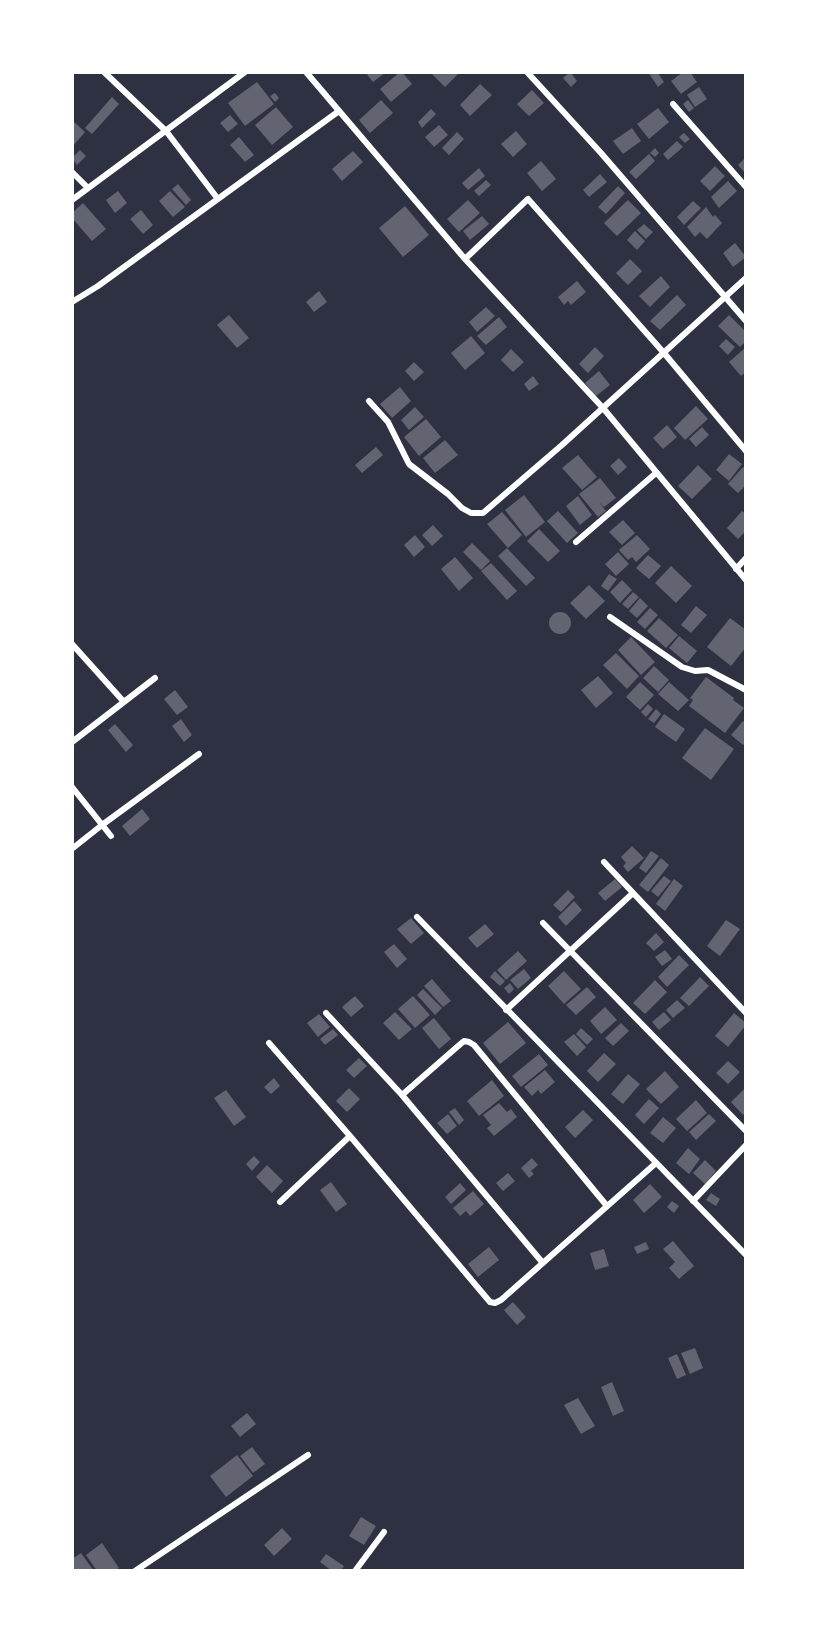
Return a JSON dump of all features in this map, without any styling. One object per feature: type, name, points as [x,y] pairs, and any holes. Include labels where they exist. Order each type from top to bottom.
[{"type":"street","points":[[104,72],[166,131],[218,199]]},
{"type":"street","points":[[72,200],[245,72]]},
{"type":"street","points":[[306,72],[465,259],[603,408],[746,580]]},
{"type":"street","points":[[527,72],[601,153],[746,321]]},
{"type":"street","points":[[673,104],[746,187]]},
{"type":"street","points":[[72,302],[98,286],[339,111]]},
{"type":"street","points":[[72,172],[88,188]]},
{"type":"street","points":[[465,259],[528,198],[664,353],[746,451]]},
{"type":"street","points":[[369,400],[388,422],[409,465],[448,494],[462,508],[471,513],[483,513],[746,278]]},
{"type":"street","points":[[576,542],[656,473]]},
{"type":"street","points":[[736,569],[746,558]]},
{"type":"street","points":[[610,617],[682,667],[695,671],[708,670],[746,690]]},
{"type":"street","points":[[72,644],[124,702]]},
{"type":"street","points":[[72,742],[155,678]]},
{"type":"street","points":[[73,849],[199,754]]},
{"type":"street","points":[[72,787],[111,836]]},
{"type":"street","points":[[604,862],[746,1013]]},
{"type":"street","points":[[506,1010],[633,893]]},
{"type":"street","points":[[417,917],[746,1255]]},
{"type":"street","points":[[543,923],[746,1131]]},
{"type":"street","points":[[326,1013],[402,1095],[542,1263]]},
{"type":"street","points":[[402,1095],[464,1041],[469,1042],[607,1206]]},
{"type":"street","points":[[269,1043],[490,1302],[495,1303],[501,1300],[656,1163]]},
{"type":"street","points":[[280,1202],[350,1136]]},
{"type":"street","points":[[693,1201],[746,1145]]},
{"type":"street","points":[[135,1571],[308,1455]]},
{"type":"street","points":[[355,1571],[384,1532]]},
{"type":"building","points":[[365,72],[386,72],[373,82]]},
{"type":"building","points":[[400,72],[412,84],[391,102],[380,89]]},
{"type":"building","points":[[430,72],[460,72],[445,87]]},
{"type":"building","points":[[570,72],[577,81],[571,87],[563,78]]},
{"type":"building","points":[[648,72],[657,72],[664,82],[658,87]]},
{"type":"building","points":[[683,72],[690,72],[697,82],[681,94],[671,81]]},
{"type":"building","points":[[257,82],[274,104],[245,126],[228,103]]},
{"type":"building","points":[[480,84],[492,95],[470,116],[460,105]]},
{"type":"building","points":[[699,87],[707,99],[695,107],[687,95]]},
{"type":"building","points":[[532,90],[544,103],[529,116],[517,104]]},
{"type":"building","points":[[275,93],[279,98],[275,102],[270,96]]},
{"type":"building","points":[[112,97],[119,104],[92,134],[85,128]]},
{"type":"building","points":[[381,100],[393,113],[370,133],[359,120]]},
{"type":"building","points":[[688,100],[694,108],[689,112],[683,104]]},
{"type":"building","points":[[276,107],[293,127],[272,145],[255,125]]},
{"type":"building","points":[[658,108],[669,122],[649,139],[637,124]]},
{"type":"building","points":[[431,109],[436,114],[422,128],[418,122]]},
{"type":"building","points":[[230,115],[238,124],[228,132],[220,123]]},
{"type":"building","points":[[72,120],[85,132],[72,147]]},
{"type":"building","points":[[439,125],[448,135],[434,147],[425,137]]},
{"type":"building","points":[[632,128],[641,141],[623,154],[613,141]]},
{"type":"building","points":[[516,131],[527,144],[513,157],[501,144]]},
{"type":"building","points":[[457,132],[464,139],[449,155],[442,148]]},
{"type":"building","points":[[684,133],[690,139],[685,143],[679,137]]},
{"type":"building","points":[[239,137],[254,155],[245,162],[230,145]]},
{"type":"building","points":[[677,141],[683,147],[668,160],[663,154]]},
{"type":"building","points":[[655,148],[659,153],[655,157],[650,153]]},
{"type":"building","points":[[80,150],[86,156],[77,165],[72,158]]},
{"type":"building","points":[[353,151],[363,162],[342,181],[332,169]]},
{"type":"building","points":[[649,154],[655,161],[636,179],[629,172]]},
{"type":"building","points":[[746,157],[746,174],[738,165]]},
{"type":"building","points":[[541,161],[556,179],[542,191],[527,173]]},
{"type":"building","points":[[715,166],[725,176],[710,191],[700,181]]},
{"type":"building","points":[[479,168],[485,176],[468,190],[462,183]]},
{"type":"building","points":[[600,174],[607,182],[589,197],[583,190]]},
{"type":"building","points":[[486,180],[491,185],[479,196],[474,191]]},
{"type":"building","points":[[728,181],[737,191],[719,208],[711,197]]},
{"type":"building","points":[[178,184],[191,200],[186,205],[172,189]]},
{"type":"building","points":[[618,186],[625,193],[606,214],[598,207]]},
{"type":"building","points":[[118,191],[127,203],[115,213],[106,200]]},
{"type":"building","points":[[170,191],[185,207],[173,217],[159,201]]},
{"type":"building","points":[[468,200],[480,213],[459,232],[447,219]]},
{"type":"building","points":[[628,200],[641,213],[617,236],[604,223]]},
{"type":"building","points":[[693,201],[701,208],[684,225],[677,217]]},
{"type":"building","points":[[83,203],[106,229],[92,241],[72,218],[72,213]]},
{"type":"building","points":[[405,206],[429,235],[403,257],[379,228]]},
{"type":"building","points":[[706,207],[713,217],[715,215],[722,223],[707,239],[700,232],[695,237],[687,227]]},
{"type":"building","points":[[141,210],[153,225],[143,234],[130,219]]},
{"type":"building","points":[[482,216],[489,224],[470,240],[463,231]]},
{"type":"building","points":[[644,224],[653,232],[646,239],[637,230]]},
{"type":"building","points":[[635,231],[645,241],[637,250],[627,240]]},
{"type":"building","points":[[735,243],[746,257],[733,267],[723,253]]},
{"type":"building","points":[[630,259],[642,271],[628,285],[616,273]]},
{"type":"building","points":[[661,276],[670,287],[650,307],[639,296]]},
{"type":"building","points":[[577,281],[586,292],[571,305],[568,301],[564,305],[558,297]]},
{"type":"building","points":[[319,291],[327,302],[314,312],[306,302]]},
{"type":"building","points":[[677,295],[686,305],[660,330],[650,321]]},
{"type":"building","points":[[486,307],[495,316],[477,332],[469,322]]},
{"type":"building","points":[[229,315],[249,338],[237,348],[217,325]]},
{"type":"building","points":[[729,315],[746,332],[746,341],[740,347],[718,326]]},
{"type":"building","points":[[499,317],[507,327],[486,345],[477,336]]},
{"type":"building","points":[[471,336],[485,353],[465,370],[451,353]]},
{"type":"building","points":[[726,339],[735,347],[728,355],[719,346]]},
{"type":"building","points":[[595,347],[604,356],[588,373],[579,364]]},
{"type":"building","points":[[746,347],[746,372],[741,376],[729,362]]},
{"type":"building","points":[[511,349],[524,362],[513,372],[501,360]]},
{"type":"building","points":[[414,362],[424,372],[414,381],[405,371]]},
{"type":"building","points":[[599,371],[610,385],[596,396],[585,383]]},
{"type":"building","points":[[533,376],[539,384],[529,391],[524,384]]},
{"type":"building","points":[[400,387],[411,401],[392,418],[380,404]]},
{"type":"building","points":[[696,406],[708,419],[685,440],[674,428]]},
{"type":"building","points":[[415,407],[424,417],[409,430],[401,420]]},
{"type":"building","points":[[426,419],[441,437],[419,456],[404,437]]},
{"type":"building","points":[[667,425],[677,437],[663,449],[653,438]]},
{"type":"building","points":[[702,427],[709,435],[696,447],[689,439]]},
{"type":"building","points":[[445,440],[458,455],[435,473],[423,458]]},
{"type":"building","points":[[376,447],[383,455],[362,473],[355,465]]},
{"type":"building","points":[[729,454],[742,464],[729,481],[716,470]]},
{"type":"building","points":[[578,455],[597,477],[582,490],[562,468]]},
{"type":"building","points":[[619,458],[627,467],[618,475],[610,466]]},
{"type":"building","points":[[698,465],[712,479],[692,499],[678,486]]},
{"type":"building","points":[[743,467],[746,469],[746,485],[738,493],[728,484]]},
{"type":"building","points":[[600,478],[616,498],[604,507],[599,502],[606,511],[598,517],[579,494]]},
{"type":"building","points":[[524,495],[545,522],[526,537],[505,510]]},
{"type":"building","points":[[578,496],[592,515],[580,525],[566,506]]},
{"type":"building","points":[[558,511],[578,533],[567,543],[547,521]]},
{"type":"building","points":[[742,511],[746,514],[746,531],[738,539],[727,528]]},
{"type":"building","points":[[502,512],[522,535],[508,548],[487,524]]},
{"type":"building","points":[[623,520],[635,533],[622,545],[609,532]]},
{"type":"building","points":[[433,525],[443,536],[432,546],[422,535]]},
{"type":"building","points":[[539,529],[560,551],[548,562],[527,541]]},
{"type":"building","points":[[415,535],[425,547],[414,557],[404,545]]},
{"type":"building","points":[[637,535],[650,549],[636,562],[632,557],[628,560],[619,550]]},
{"type":"building","points":[[472,543],[490,561],[481,570],[463,552]]},
{"type":"building","points":[[507,548],[535,578],[526,586],[498,556]]},
{"type":"building","points":[[618,552],[629,564],[616,576],[605,564]]},
{"type":"building","points":[[648,555],[661,566],[649,579],[636,568]]},
{"type":"building","points":[[455,557],[473,578],[459,591],[441,569]]},
{"type":"building","points":[[491,563],[517,591],[507,600],[481,571]]},
{"type":"building","points":[[671,566],[692,586],[676,603],[655,583]]},
{"type":"building","points":[[609,574],[617,579],[608,591],[601,586]]},
{"type":"building","points":[[622,580],[632,590],[620,603],[610,592]]},
{"type":"building","points":[[589,585],[605,601],[586,619],[570,603]]},
{"type":"building","points":[[633,592],[639,597],[628,609],[622,604]]},
{"type":"building","points":[[640,598],[648,606],[637,618],[629,611]]},
{"type":"building","points":[[696,606],[707,615],[691,633],[681,625]]},
{"type":"building","points":[[650,608],[658,615],[645,629],[637,622]]},
{"type":"building","points":[[560,612],[568,615],[571,623],[568,631],[560,634],[552,631],[549,623],[552,615]]},
{"type":"building","points":[[659,618],[678,635],[666,648],[647,631]]},
{"type":"building","points":[[730,618],[746,630],[746,647],[731,666],[707,647]]},
{"type":"building","points":[[679,636],[697,651],[687,663],[669,648]]},
{"type":"building","points":[[631,637],[655,662],[641,675],[618,650]]},
{"type":"building","points":[[616,653],[639,676],[627,689],[603,665]]},
{"type":"building","points":[[654,666],[669,680],[658,692],[643,678]]},
{"type":"building","points":[[598,676],[613,693],[596,708],[581,690]]},
{"type":"building","points":[[706,677],[744,708],[725,733],[689,706],[693,700],[690,698]]},
{"type":"building","points":[[640,682],[654,695],[640,710],[626,697]]},
{"type":"building","points":[[669,682],[689,700],[678,711],[658,694]]},
{"type":"building","points":[[175,690],[188,707],[177,715],[164,699]]},
{"type":"building","points":[[648,704],[653,709],[646,717],[641,712]]},
{"type":"building","points":[[656,709],[661,714],[654,723],[648,719]]},
{"type":"building","points":[[664,714],[685,729],[676,742],[655,727]]},
{"type":"building","points":[[181,719],[192,735],[184,742],[172,726]]},
{"type":"building","points":[[743,721],[746,724],[746,742],[743,745],[731,735]]},
{"type":"building","points":[[115,724],[133,745],[126,752],[108,730]]},
{"type":"building","points":[[705,728],[734,749],[711,780],[682,758]]},
{"type":"building","points":[[142,809],[150,819],[130,836],[122,826]]},
{"type":"building","points":[[632,846],[644,858],[628,872],[623,866],[626,863],[621,857]]},
{"type":"building","points":[[651,851],[659,856],[646,873],[639,868]]},
{"type":"building","points":[[661,858],[669,865],[648,892],[639,885]]},
{"type":"building","points":[[664,876],[671,881],[658,897],[651,891]]},
{"type":"building","points":[[615,879],[622,887],[605,901],[598,893]]},
{"type":"building","points":[[674,879],[683,886],[665,911],[656,904]]},
{"type":"building","points":[[568,890],[575,897],[561,912],[553,905]]},
{"type":"building","points":[[574,901],[582,910],[566,926],[558,917]]},
{"type":"building","points":[[411,918],[424,933],[411,944],[397,929]]},
{"type":"building","points":[[726,920],[740,929],[720,956],[707,946]]},
{"type":"building","points":[[485,924],[494,934],[477,948],[468,938]]},
{"type":"building","points":[[656,933],[664,942],[654,951],[646,943]]},
{"type":"building","points":[[394,944],[407,959],[397,968],[384,952]]},
{"type":"building","points":[[665,950],[672,959],[662,966],[655,957]]},
{"type":"building","points":[[518,951],[527,961],[506,980],[497,970]]},
{"type":"building","points":[[679,955],[689,965],[667,987],[658,977]]},
{"type":"building","points":[[524,969],[531,978],[518,989],[510,980]]},
{"type":"building","points":[[495,971],[505,981],[500,986],[490,977]]},
{"type":"building","points":[[564,971],[581,989],[564,1004],[548,986]]},
{"type":"building","points":[[700,977],[709,986],[689,1006],[680,998]]},
{"type":"building","points":[[432,979],[451,1001],[443,1007],[424,986]]},
{"type":"building","points":[[655,980],[667,992],[645,1014],[633,1003]]},
{"type":"building","points":[[510,983],[514,989],[509,994],[504,988]]},
{"type":"building","points":[[587,987],[596,997],[576,1015],[566,1005]]},
{"type":"building","points":[[423,989],[442,1008],[435,1015],[417,995]]},
{"type":"building","points":[[355,996],[364,1006],[351,1017],[342,1007]]},
{"type":"building","points":[[413,996],[430,1015],[415,1028],[398,1009]]},
{"type":"building","points":[[677,1000],[685,1008],[673,1018],[666,1010]]},
{"type":"building","points":[[605,1007],[617,1020],[601,1034],[590,1021]]},
{"type":"building","points":[[395,1012],[412,1029],[399,1040],[383,1023]]},
{"type":"building","points":[[664,1012],[671,1020],[659,1030],[652,1022]]},
{"type":"building","points":[[734,1013],[746,1025],[728,1047],[715,1036]]},
{"type":"building","points":[[319,1014],[330,1027],[318,1037],[307,1023]]},
{"type":"building","points":[[434,1018],[451,1039],[439,1049],[422,1028]]},
{"type":"building","points":[[508,1022],[526,1043],[500,1064],[483,1043]]},
{"type":"building","points":[[621,1023],[629,1031],[613,1046],[605,1038]]},
{"type":"building","points":[[581,1028],[593,1039],[587,1045],[576,1034]]},
{"type":"building","points":[[333,1029],[338,1035],[325,1045],[320,1039]]},
{"type":"building","points":[[574,1034],[586,1047],[577,1056],[564,1042]]},
{"type":"building","points":[[604,1053],[616,1064],[598,1082],[587,1071]]},
{"type":"building","points":[[539,1054],[548,1065],[521,1087],[512,1076]]},
{"type":"building","points":[[359,1058],[367,1066],[354,1078],[346,1070]]},
{"type":"building","points":[[728,1061],[740,1072],[728,1084],[716,1073]]},
{"type":"building","points":[[545,1070],[555,1082],[541,1094],[538,1090],[532,1096],[524,1087]]},
{"type":"building","points":[[665,1071],[679,1087],[661,1104],[646,1089]]},
{"type":"building","points":[[628,1074],[640,1084],[623,1104],[611,1094]]},
{"type":"building","points":[[274,1078],[280,1086],[271,1094],[264,1087]]},
{"type":"building","points":[[492,1080],[504,1096],[479,1116],[467,1101]]},
{"type":"building","points":[[746,1087],[746,1112],[743,1115],[731,1102]]},
{"type":"building","points":[[349,1088],[360,1099],[347,1112],[336,1101]]},
{"type":"building","points":[[226,1090],[246,1117],[234,1126],[214,1098]]},
{"type":"building","points":[[649,1099],[659,1108],[644,1124],[635,1115]]},
{"type":"building","points":[[696,1100],[707,1113],[687,1131],[676,1119]]},
{"type":"building","points":[[499,1103],[507,1112],[511,1109],[517,1117],[494,1136],[487,1128],[491,1125],[483,1115]]},
{"type":"building","points":[[455,1108],[464,1120],[459,1125],[449,1112]]},
{"type":"building","points":[[583,1110],[593,1120],[575,1138],[565,1127]]},
{"type":"building","points":[[448,1114],[457,1126],[447,1134],[437,1123]]},
{"type":"building","points":[[709,1114],[716,1121],[696,1140],[689,1132]]},
{"type":"building","points":[[663,1117],[676,1128],[663,1143],[650,1133]]},
{"type":"building","points":[[688,1148],[700,1159],[689,1174],[676,1163]]},
{"type":"building","points":[[254,1156],[260,1162],[252,1171],[246,1164]]},
{"type":"building","points":[[532,1158],[538,1165],[531,1171],[534,1174],[529,1178],[521,1168]]},
{"type":"building","points":[[705,1160],[716,1171],[705,1184],[693,1173]]},
{"type":"building","points":[[267,1165],[283,1181],[272,1193],[256,1177]]},
{"type":"building","points":[[508,1173],[515,1181],[503,1191],[496,1183]]},
{"type":"building","points":[[331,1182],[347,1204],[336,1212],[320,1190]]},
{"type":"building","points":[[460,1183],[466,1190],[451,1204],[445,1197]]},
{"type":"building","points":[[650,1184],[662,1197],[644,1213],[633,1200]]},
{"type":"building","points":[[473,1191],[484,1204],[470,1216],[466,1211],[460,1216],[453,1208]]},
{"type":"building","points":[[711,1193],[720,1199],[716,1206],[706,1200]]},
{"type":"building","points":[[672,1201],[679,1206],[674,1213],[667,1207]]},
{"type":"building","points":[[673,1241],[694,1266],[679,1279],[669,1268],[675,1262],[663,1249]]},
{"type":"building","points":[[646,1242],[649,1249],[637,1254],[634,1247]]},
{"type":"building","points":[[489,1247],[499,1260],[478,1277],[468,1264]]},
{"type":"building","points":[[604,1249],[609,1266],[595,1270],[590,1253]]},
{"type":"building","points":[[513,1302],[526,1317],[517,1325],[504,1310]]},
{"type":"building","points":[[695,1348],[703,1368],[690,1374],[681,1353]]},
{"type":"building","points":[[677,1354],[686,1375],[677,1379],[668,1358]]},
{"type":"building","points":[[612,1382],[624,1411],[613,1416],[601,1387]]},
{"type":"building","points":[[578,1398],[595,1426],[581,1434],[564,1405]]},
{"type":"building","points":[[247,1413],[256,1424],[240,1437],[231,1426]]},
{"type":"building","points":[[252,1447],[265,1464],[253,1473],[240,1456]]},
{"type":"building","points":[[237,1455],[253,1476],[226,1497],[210,1476]]},
{"type":"building","points":[[361,1517],[376,1526],[364,1545],[349,1536]]},
{"type":"building","points":[[282,1528],[292,1539],[274,1556],[264,1545]]},
{"type":"building","points":[[102,1543],[119,1568],[115,1571],[97,1571],[86,1555]]},
{"type":"building","points":[[81,1553],[94,1571],[72,1571],[72,1559]]},
{"type":"building","points":[[326,1554],[344,1566],[340,1571],[332,1571],[320,1562]]}]
